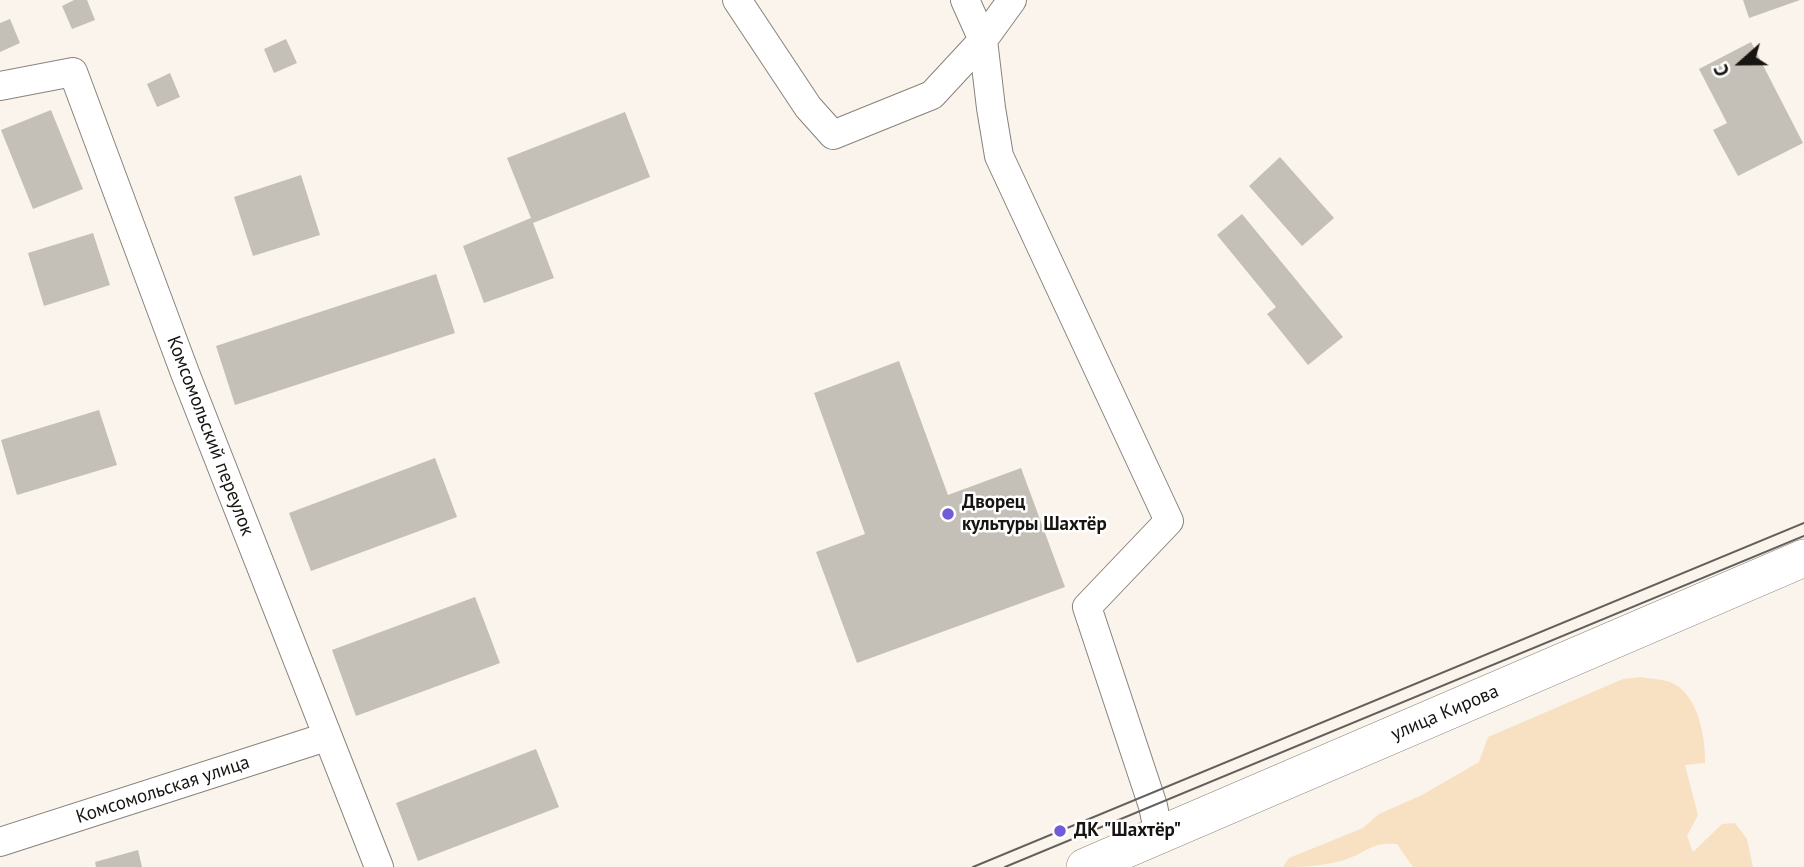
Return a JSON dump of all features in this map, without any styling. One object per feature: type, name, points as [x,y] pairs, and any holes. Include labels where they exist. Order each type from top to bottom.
[{"type":"street","points":[[737,0],[808,107],[833,135],[932,95],[984,40],[1012,0]]},
{"type":"street","points":[[965,0],[984,40],[999,156],[1169,521],[1087,607],[1153,806],[1159,835]]},
{"type":"street","name":"Комсомольский переулок","points":[[0,86],[73,72],[185,373],[379,867]]},
{"type":"street","name":"улица Кирова","points":[[1085,867],[1804,558]]},
{"type":"street","name":"Комсомольская улица","points":[[0,842],[326,737]]},
{"type":"shaded area","points":[[1641,677],[1674,684],[1689,698],[1699,719],[1705,763],[1685,765],[1698,815],[1687,836],[1693,852],[1722,824],[1735,823],[1747,839],[1753,867],[1413,867],[1397,844],[1389,844],[1377,845],[1333,863],[1283,867],[1289,858],[1363,828],[1379,814],[1422,795],[1479,762],[1488,737],[1623,679]]},
{"type":"building","points":[[74,0],[87,0],[95,20],[72,29],[62,6]]},
{"type":"building","points":[[1743,0],[1800,0],[1749,18]]},
{"type":"building","points":[[10,19],[20,43],[0,52],[0,23]]},
{"type":"building","points":[[286,39],[297,63],[274,73],[264,49]]},
{"type":"building","points":[[1751,42],[1803,143],[1738,176],[1713,130],[1727,123],[1699,69]]},
{"type":"building","points":[[170,73],[180,97],[157,107],[147,84]]},
{"type":"building","points":[[51,110],[83,189],[33,209],[1,130]]},
{"type":"building","points":[[625,112],[650,177],[533,223],[554,278],[484,303],[463,246],[531,218],[507,158]]},
{"type":"building","points":[[1280,157],[1334,218],[1302,246],[1249,186]]},
{"type":"building","points":[[301,175],[320,235],[253,256],[234,197]]},
{"type":"building","points":[[1242,214],[1343,337],[1308,365],[1267,314],[1276,307],[1217,235]]},
{"type":"building","points":[[93,233],[110,285],[44,306],[28,253]]},
{"type":"building","points":[[436,274],[455,333],[235,405],[216,346]]},
{"type":"building","name":"Дворец культуры Шахтёр","points":[[899,361],[948,495],[1021,468],[1065,587],[857,663],[816,552],[865,534],[814,393]]},
{"type":"building","points":[[99,410],[117,465],[17,495],[1,440]]},
{"type":"building","points":[[435,458],[457,517],[311,571],[289,513]]},
{"type":"building","points":[[475,597],[500,663],[356,716],[332,650]]},
{"type":"building","points":[[536,749],[559,807],[418,861],[396,803]]},
{"type":"building","points":[[138,850],[142,867],[96,867],[95,862]]},
{"type":"tram line","points":[[973,867],[1804,523]]},
{"type":"tram line","points":[[1005,867],[1804,536]]},
{"type":"place","name":"Дворец культуры Шахтёр","points":[[948,514]]},
{"type":"place","name":"ДК \"Шахтёр\"","points":[[1060,831]]}]
